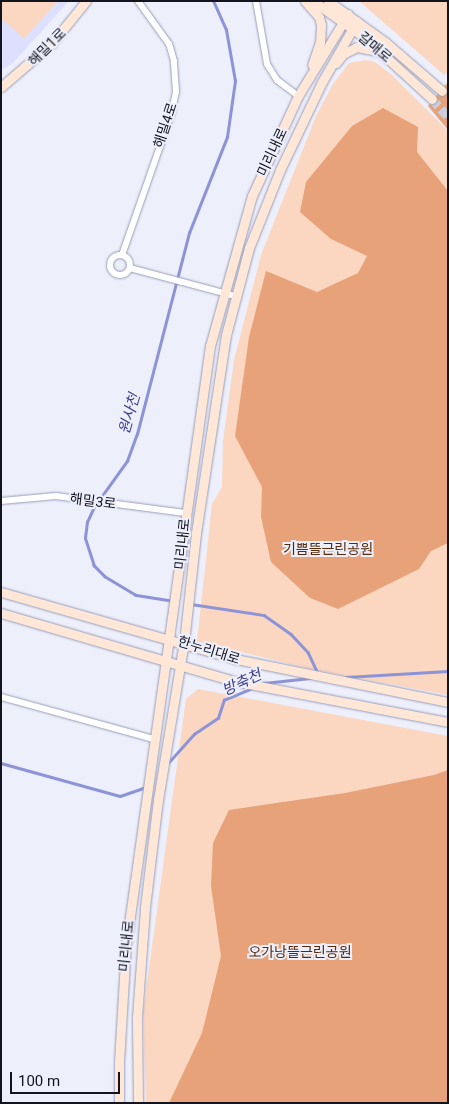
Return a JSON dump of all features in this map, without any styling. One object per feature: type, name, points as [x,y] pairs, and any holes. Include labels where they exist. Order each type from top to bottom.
[{"type":"street","name":"해밀1로","points":[[1,86],[52,44],[86,1]]},
{"type":"street","name":"해밀4로","points":[[122,255],[171,115],[176,92],[175,69],[168,44],[138,1]]},
{"type":"street","points":[[256,1],[267,64],[277,80],[298,96]]},
{"type":"street","points":[[304,1],[319,17],[321,33],[305,84]]},
{"type":"street","name":"갈매로","points":[[313,1],[346,17]]},
{"type":"street","name":"갈매로","points":[[328,1],[442,91]]},
{"type":"street","name":"미리내로","points":[[120,1103],[124,963],[142,813],[173,618],[185,513],[210,346],[223,293],[252,196],[298,96],[346,17]]},
{"type":"street","name":"미리내로","points":[[138,1103],[139,981],[158,800],[166,741],[184,642],[218,373],[235,296],[265,203],[322,82],[355,24]]},
{"type":"street","name":"갈매로","points":[[355,24],[432,99]]},
{"type":"street","points":[[322,82],[343,54],[358,47],[373,48],[394,62]]},
{"type":"street","points":[[122,255],[129,260],[130,268],[121,276],[112,272],[111,260],[122,255]]},
{"type":"street","points":[[130,268],[235,296]]},
{"type":"street","name":"해밀3로","points":[[1,501],[43,497],[78,498],[185,513]]},
{"type":"street","name":"한누리대로","points":[[1,592],[170,638],[236,659],[448,702]]},
{"type":"street","name":"한누리대로","points":[[1,613],[233,681],[448,722]]},
{"type":"street","points":[[1,697],[153,739]]},
{"type":"shaded area","points":[[1,1],[69,1],[12,64],[1,70]]},
{"type":"green space","points":[[1,1],[58,1],[24,39],[1,18]]},
{"type":"green space","points":[[359,1],[448,1],[448,72],[444,75]]},
{"type":"green space","name":"기쁨뜰근린공원","points":[[366,60],[375,62],[392,75],[448,131],[448,695],[311,669],[197,641],[212,504],[222,487],[223,441],[234,360],[261,255],[316,116],[333,84],[349,63]]},
{"type":"green space","points":[[448,82],[448,130],[428,106]]},
{"type":"green space","name":"기쁨뜰근린공원","points":[[383,108],[418,127],[417,152],[448,191],[448,543],[431,551],[419,569],[338,609],[310,598],[271,562],[261,517],[262,487],[235,436],[249,337],[266,271],[317,292],[358,273],[367,256],[331,239],[300,212],[306,182],[352,126]]},
{"type":"green space","name":"오가낭뜰근린공원","points":[[198,689],[448,736],[448,1103],[146,1103],[143,1012],[186,699]]},
{"type":"green space","name":"오가낭뜰근린공원","points":[[448,770],[448,1103],[169,1103],[202,1033],[221,956],[211,886],[213,843],[229,810],[345,793],[434,775]]},
{"type":"waterway","name":"원사천","points":[[171,601],[135,595],[105,577],[94,566],[85,538],[87,522],[94,507],[127,461],[137,434],[189,233],[227,137],[235,81],[226,30],[213,1]]},
{"type":"waterway","name":"원사천","points":[[191,604],[264,615],[291,634],[308,652],[318,673]]},
{"type":"waterway","name":"방축천","points":[[346,677],[448,671]]},
{"type":"waterway","name":"방축천","points":[[264,683],[310,678]]},
{"type":"waterway","name":"방축천","points":[[168,763],[194,734],[218,718],[224,700],[252,688]]},
{"type":"waterway","name":"방축천","points":[[1,763],[120,796],[146,787]]},
{"type":"tunnel","points":[[432,99],[448,116]]}]
